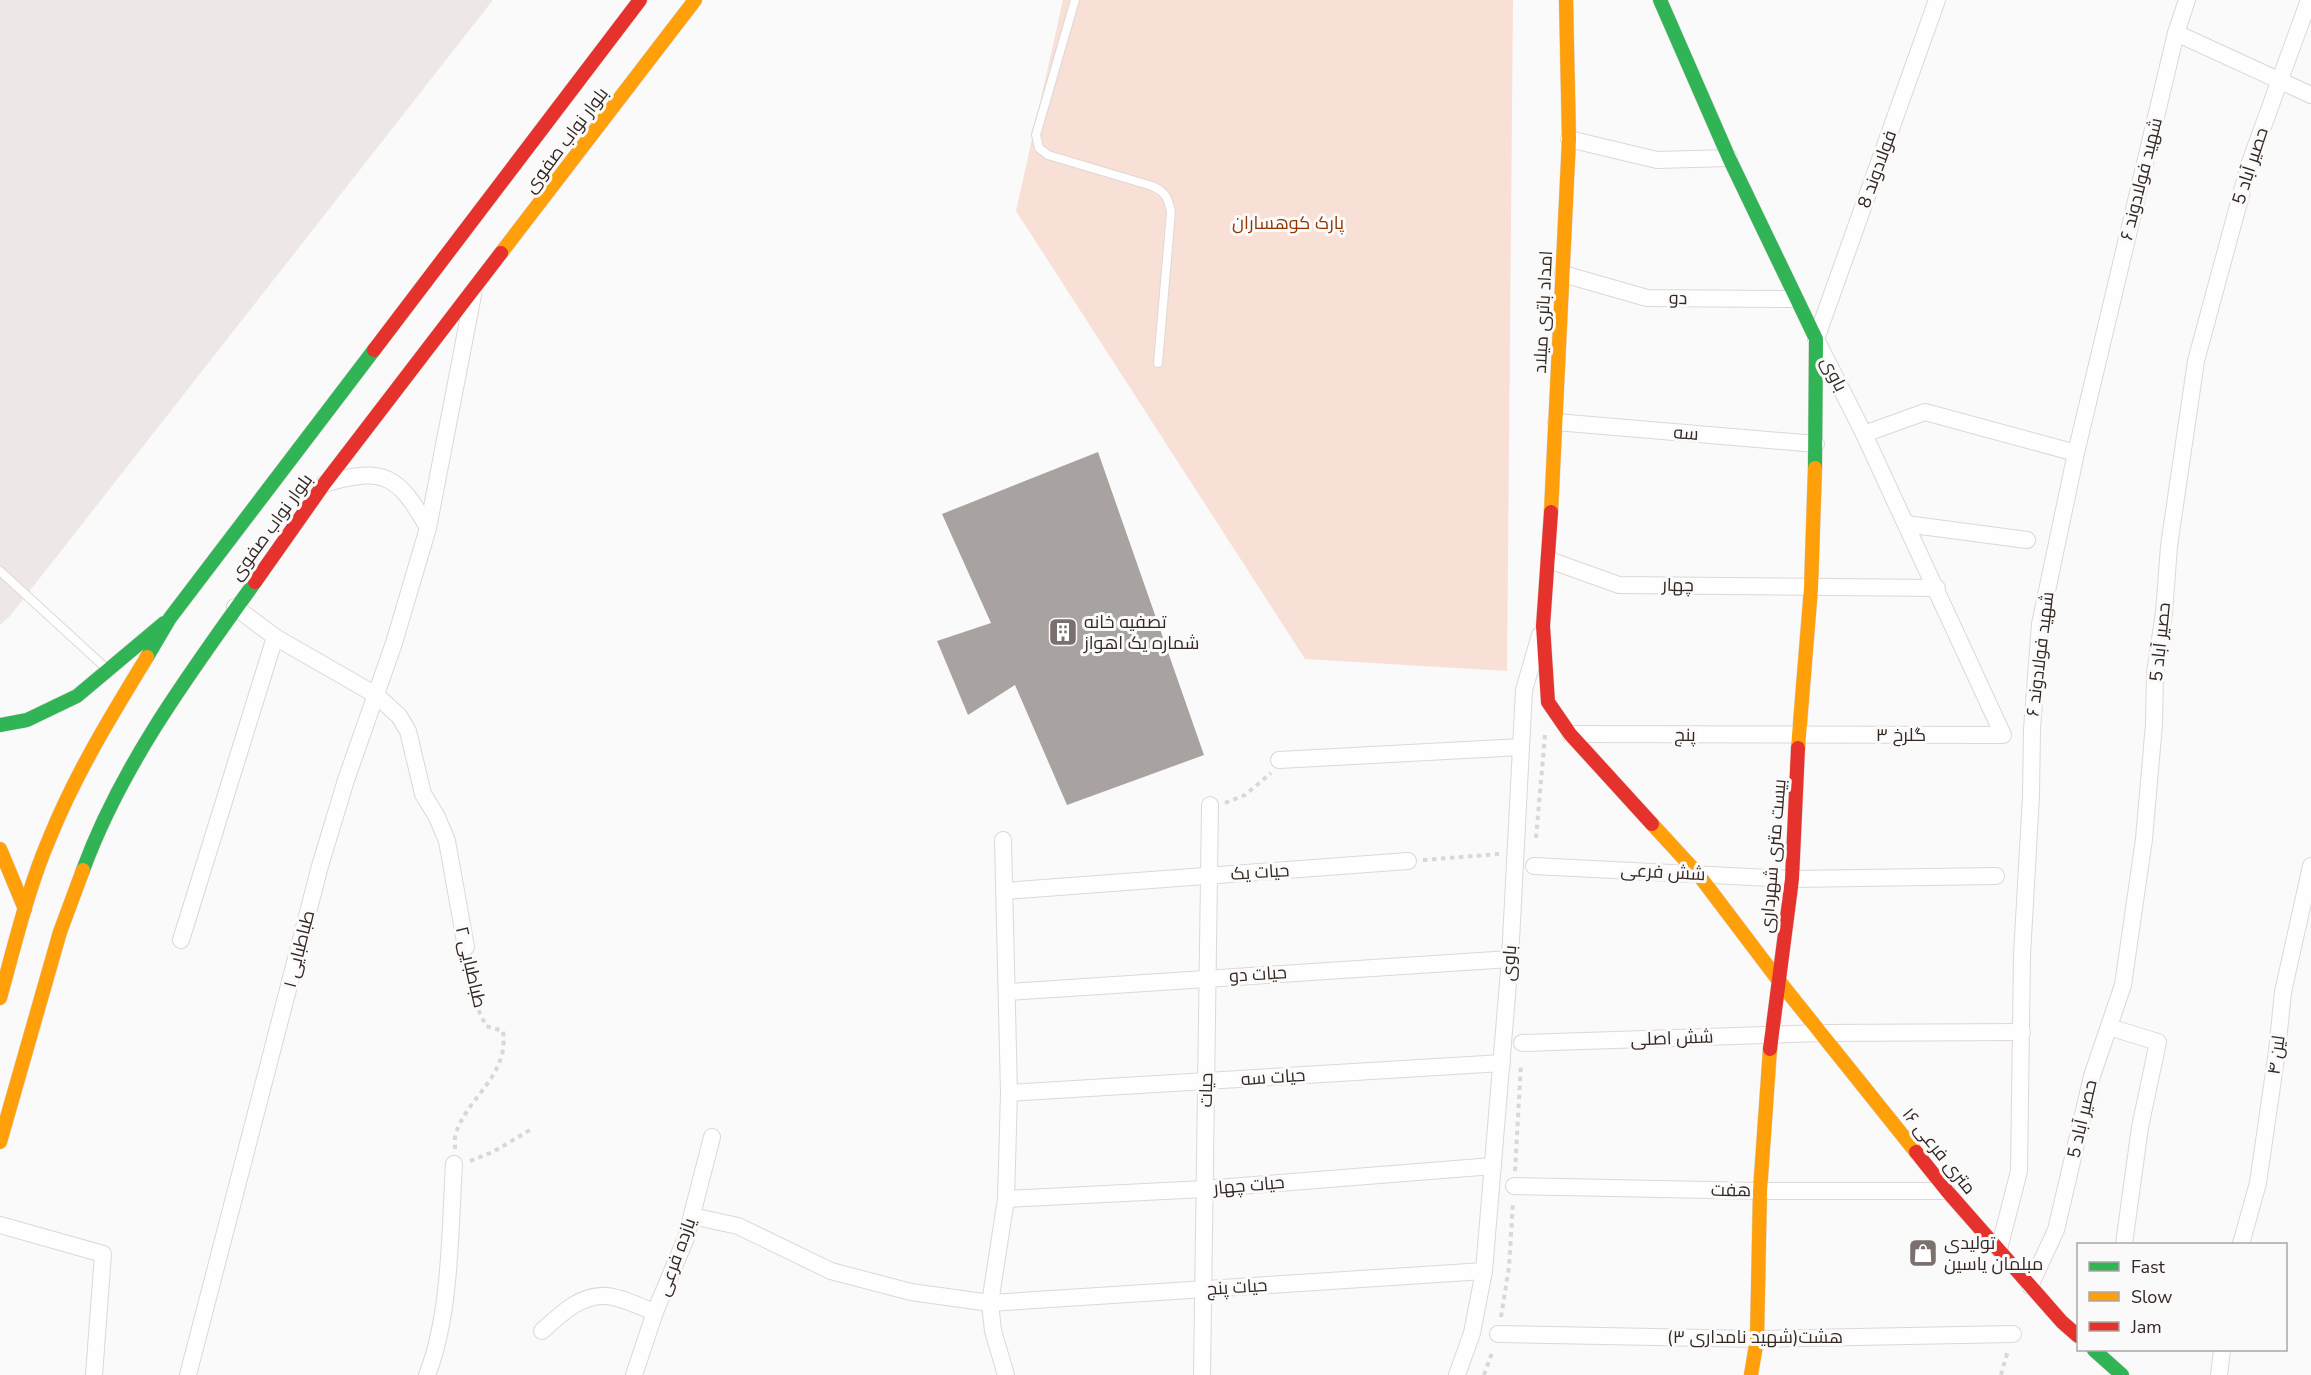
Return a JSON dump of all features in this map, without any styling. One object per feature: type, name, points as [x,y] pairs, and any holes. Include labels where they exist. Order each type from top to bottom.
[{"type":"street","name":"بلوار نواب صفوی","points":[[0,998],[25,909],[49,838],[90,750],[170,618],[640,0]]},
{"type":"street","name":"بلوار نواب صفوی","points":[[0,1142],[60,932],[89,854],[129,771],[175,694],[324,484],[695,0]]},
{"type":"street","name":"امداد باتری میلاد","points":[[1543,626],[1549,560],[1569,139],[1566,0]]},
{"type":"street","name":"فولادوند 8","points":[[1816,339],[1937,0]]},
{"type":"street","name":"شهید فولادوند ۶","points":[[1999,1249],[2019,1172],[2022,955],[2031,796],[2032,729],[2040,624],[2076,453],[2176,33],[2187,0]]},
{"type":"street","name":"حصیر آباد 5","points":[[2030,1286],[2056,1230],[2092,1076],[2123,985],[2144,839],[2154,724],[2155,674],[2164,613],[2169,546],[2196,361],[2243,183],[2309,0]]},
{"type":"street","name":"باوی","points":[[1662,4],[1729,158],[1795,299],[1864,434],[2003,735]]},
{"type":"street","points":[[2176,33],[2311,95]]},
{"type":"street","points":[[1569,139],[1657,160],[1729,158]]},
{"type":"street","name":"دو","points":[[1563,274],[1647,298],[1795,299]]},
{"type":"street","name":"طباطبایی ۱","points":[[188,1375],[320,866],[346,780],[394,643],[428,528],[474,290]]},
{"type":"street","name":"بیست متری شهرداری","points":[[1751,1375],[1757,1339],[1760,1191],[1771,1035],[1792,879],[1799,734],[1811,588],[1816,444],[1816,339]]},
{"type":"street","points":[[1864,434],[1924,412],[2076,453]]},
{"type":"street","name":"سه","points":[[1556,422],[1816,444]]},
{"type":"street","points":[[324,484],[349,476],[374,474],[397,484],[414,503],[428,528]]},
{"type":"street","points":[[1906,524],[2027,540]]},
{"type":"street","name":"چهار","points":[[1549,560],[1619,585],[1937,588]]},
{"type":"street","name":"طباطبایی ۲","points":[[235,607],[274,637],[376,695],[399,716],[408,731],[423,794],[437,817],[447,841],[466,947]]},
{"type":"street","points":[[0,725],[27,720],[77,696],[170,618]]},
{"type":"street","name":"باوی","points":[[1457,1375],[1472,1333],[1484,1271],[1510,959],[1524,690],[1543,626]]},
{"type":"street","name":"۱۶ متری فرعی","points":[[1543,626],[1548,702],[1570,734],[1698,874],[1779,981],[1947,1191],[2062,1322],[2077,1334]]},
{"type":"street","points":[[181,940],[274,637]]},
{"type":"street","name":"پنج","points":[[1570,734],[1799,734]]},
{"type":"street","name":"گلرخ ۳","points":[[1799,734],[2003,735]]},
{"type":"street","points":[[1279,760],[1521,747]]},
{"type":"street","name":"حیات","points":[[1202,1375],[1210,805]]},
{"type":"street","points":[[1003,840],[1009,1093],[1006,1199],[990,1303],[993,1331],[1006,1375]]},
{"type":"street","points":[[0,849],[25,909]]},
{"type":"street","name":"حیات یک","points":[[1004,891],[1408,861]]},
{"type":"street","name":"شش فرعی","points":[[1534,866],[1792,879],[1996,876]]},
{"type":"street","name":"لین ۴","points":[[2242,1243],[2258,1183],[2283,992],[2311,866]]},
{"type":"street","name":"حیات دو","points":[[1006,992],[1510,959]]},
{"type":"street","points":[[2109,1027],[2158,1042],[2140,1127],[2124,1243]]},
{"type":"street","name":"شش اصلی","points":[[1522,1043],[1822,1033],[2022,1032]]},
{"type":"street","name":"حیات سه","points":[[1009,1093],[1502,1063]]},
{"type":"street","name":"یازده فرعی","points":[[634,1375],[655,1312],[686,1238],[712,1137]]},
{"type":"street","points":[[428,1375],[435,1354],[442,1315],[454,1164]]},
{"type":"street","name":"حیات چهار","points":[[1006,1199],[1204,1189],[1493,1166]]},
{"type":"street","name":"هفت","points":[[1514,1186],[1760,1191],[1947,1191]]},
{"type":"street","name":"حیات پنج","points":[[692,1216],[738,1226],[831,1271],[911,1292],[990,1303],[1484,1271]]},
{"type":"street","points":[[0,1225],[103,1254],[94,1375]]},
{"type":"street","points":[[542,1331],[570,1307],[593,1298],[607,1296],[655,1312]]},
{"type":"street","name":"هشت(شهید نامداری ۳)","points":[[1498,1334],[1757,1339],[2013,1334]]},
{"type":"street","points":[[2095,1351],[2122,1375]]},
{"type":"street","points":[[2219,1375],[2222,1351]]},
{"type":"lane","points":[[1075,0],[1036,135],[1039,147],[1048,154],[1152,186],[1164,191],[1168,197],[1171,212],[1158,363]]},
{"type":"lane","points":[[0,572],[108,670]]},
{"type":"path","points":[[1210,805],[1245,795],[1265,780],[1279,760]]},
{"type":"path","points":[[1408,861],[1515,853]]},
{"type":"path","name":"طباطبایی ۲","points":[[454,1164],[456,1131],[497,1070],[505,1045],[503,1031],[486,1026],[478,1009],[466,947]]},
{"type":"path","points":[[454,1164],[477,1160],[516,1140],[530,1130]]},
{"type":"shaded area","points":[[0,0],[493,0],[10,616],[0,625]]},
{"type":"green space","name":"پارک کوهساران","points":[[1063,0],[1513,0],[1507,671],[1305,659],[1016,211]]},
{"type":"building","name":"تصفیه خانه شماره یک اهواز","points":[[1098,452],[1204,755],[1067,805],[1015,685],[968,715],[937,641],[991,623],[942,514]]},
{"type":"traffic: fast","points":[[1660,0],[1729,158],[1816,339],[1815,468]]},
{"type":"traffic: fast","points":[[147,657],[170,618],[374,350]]},
{"type":"traffic: fast","points":[[83,870],[99,831],[137,756],[182,685],[255,582]]},
{"type":"traffic: fast","points":[[0,725],[27,720],[77,696],[164,623]]},
{"type":"traffic: fast","points":[[2095,1351],[2122,1375]]},
{"type":"traffic: slow","points":[[501,253],[695,0]]},
{"type":"traffic: slow","points":[[1551,512],[1569,139],[1566,0]]},
{"type":"traffic: slow","points":[[1798,748],[1811,588],[1815,468]]},
{"type":"traffic: slow","points":[[0,998],[28,896],[60,813],[95,745],[147,657]]},
{"type":"traffic: slow","points":[[1652,824],[1698,874],[1779,981],[1916,1152]]},
{"type":"traffic: slow","points":[[0,849],[25,909]]},
{"type":"traffic: slow","points":[[0,1142],[60,932],[83,870]]},
{"type":"traffic: slow","points":[[1751,1375],[1757,1339],[1760,1191],[1770,1049]]},
{"type":"traffic: jam","points":[[374,350],[640,0]]},
{"type":"traffic: jam","points":[[255,582],[324,484],[501,253]]},
{"type":"traffic: jam","points":[[1551,512],[1543,626],[1548,702],[1570,734],[1652,824]]},
{"type":"traffic: jam","points":[[1770,1049],[1792,879],[1798,748]]},
{"type":"traffic: jam","points":[[1916,1152],[1947,1191],[2062,1322],[2077,1335]]},
{"type":"place","name":"تصفیه خانه شماره یک اهواز","points":[[1063,632]]},
{"type":"place","name":"تولیدی مبلمان یاسین","points":[[1923,1253]]}]
